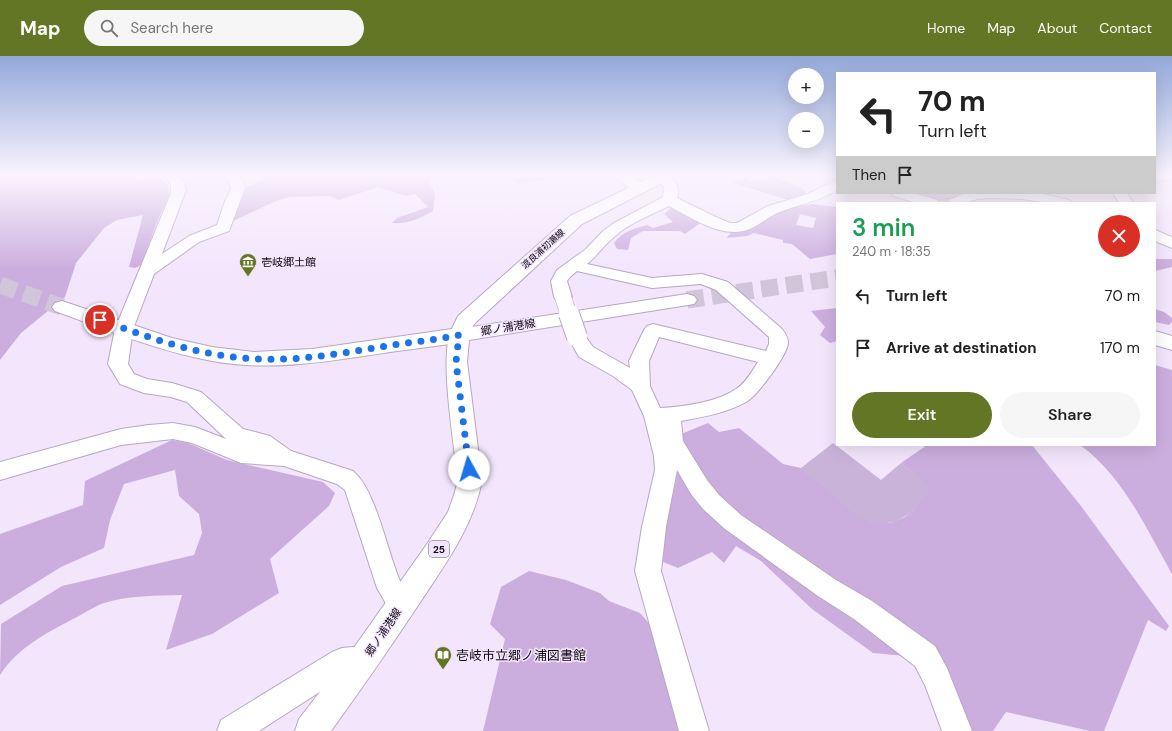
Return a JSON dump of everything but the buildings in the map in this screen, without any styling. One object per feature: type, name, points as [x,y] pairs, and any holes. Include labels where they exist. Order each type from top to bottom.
[{"type":"main road","name":"渡良浦初瀬線","points":[[459,335],[465,321],[562,231],[591,211],[600,206]]},
{"type":"main road","name":"郷ノ浦港線","points":[[311,731],[364,660],[437,553],[459,517],[467,495],[470,480],[456,362],[459,335],[688,300]]},
{"type":"main road","points":[[62,307],[184,348],[233,357],[256,359],[291,358],[333,354],[403,343],[436,340],[459,335]]},
{"type":"main road","points":[[1156,338],[1172,343]]},
{"type":"street","points":[[172,206],[124,329],[118,364],[127,379],[144,386],[172,390],[194,397],[236,435],[262,442],[284,458]]},
{"type":"street","points":[[146,272],[194,239],[224,228],[230,206]]},
{"type":"street","points":[[656,206],[619,226],[608,234],[592,252],[564,274],[559,280],[563,297],[577,337],[586,352],[620,371],[640,386],[662,416],[672,442],[695,481],[712,502],[733,522],[827,588],[864,610],[925,656],[937,678],[957,731]]},
{"type":"street","points":[[683,206],[734,228],[743,227],[770,210],[781,206]]},
{"type":"street","points":[[1156,235],[1172,243]]},
{"type":"street","points":[[576,266],[652,283],[702,279],[722,286],[776,332],[780,338],[780,343],[771,359],[744,394],[735,399],[691,412],[662,416]]},
{"type":"street","points":[[640,386],[639,361],[653,330],[771,359]]},
{"type":"street","points":[[662,416],[666,470],[654,527],[648,571],[694,731]]},
{"type":"street","points":[[0,471],[121,437],[149,432],[172,431],[195,435],[241,454],[284,458],[345,477],[353,484],[390,588],[401,605]]},
{"type":"street","points":[[232,731],[342,662],[364,660]]},
{"type":"shaded area","points":[[0,206],[164,206],[141,265],[135,268],[129,267],[143,215],[117,220],[104,228],[76,263],[65,297],[21,333],[0,360]]},
{"type":"shaded area","points":[[237,206],[264,206],[231,222]]},
{"type":"shaded area","points":[[434,206],[433,211],[418,219],[408,222],[392,223],[397,218]]},
{"type":"shaded area","points":[[798,206],[836,207],[836,254],[810,259],[792,244],[783,243],[783,240],[754,233],[747,236],[726,238],[731,233],[753,229],[774,215],[789,208]],"holes":[[[800,214],[816,218],[813,228],[796,225]]]},
{"type":"shaded area","points":[[672,207],[703,221],[685,234],[680,231],[643,231],[631,238],[628,250],[617,249],[614,243],[617,239],[629,231],[647,225],[653,228],[673,222],[664,214]]},
{"type":"shaded area","points":[[1156,259],[1172,259],[1172,267],[1156,271]]},
{"type":"shaded area","points":[[836,308],[836,341],[830,343],[820,335],[825,327],[811,311]]},
{"type":"shaded area","points":[[1156,309],[1164,312],[1172,318],[1172,322],[1169,325],[1156,322]]},
{"type":"shaded area","points":[[1156,365],[1172,370],[1172,574],[1143,521],[1121,487],[1095,458],[1081,446],[1156,446]]},
{"type":"shaded area","points":[[708,423],[719,432],[739,428],[783,464],[801,468],[853,512],[872,523],[890,523],[905,517],[914,510],[931,488],[901,463],[926,446],[1033,446],[1081,506],[1169,626],[1166,631],[1148,620],[1104,731],[1090,731],[1006,712],[993,731],[967,731],[938,659],[873,653],[812,609],[761,561],[736,546],[724,563],[712,552],[678,568],[663,562],[664,527],[676,482],[681,434]]},
{"type":"shaded area","points":[[172,440],[188,443],[227,460],[323,482],[335,493],[329,506],[270,559],[279,593],[212,634],[166,650],[182,595],[133,597],[114,600],[104,603],[80,615],[34,641],[7,665],[0,675],[1,624],[62,586],[194,555],[202,533],[199,514],[179,496],[175,470],[124,484],[110,520],[104,548],[61,567],[0,605],[0,534],[83,505],[85,481]]},
{"type":"shaded area","points":[[833,443],[881,480],[901,463],[932,488],[911,513],[889,523],[877,524],[855,514],[801,468]]},
{"type":"shaded area","points":[[529,571],[566,580],[600,593],[609,601],[640,613],[653,628],[677,702],[678,731],[483,731],[505,639],[490,624],[501,587]]},
{"type":"tunnel","points":[[687,300],[836,278]]},
{"type":"tunnel","points":[[0,285],[62,307]]},
{"type":"place","name":"壱岐郷土館","points":[[248,277]]},
{"type":"place","name":"壱岐市立郷ノ浦図書館","points":[[443,670]]},
{"type":"route","points":[[100,320],[184,348],[233,357],[256,359],[291,358],[333,354],[403,343],[436,340],[459,335],[456,362],[469,469]]}]
